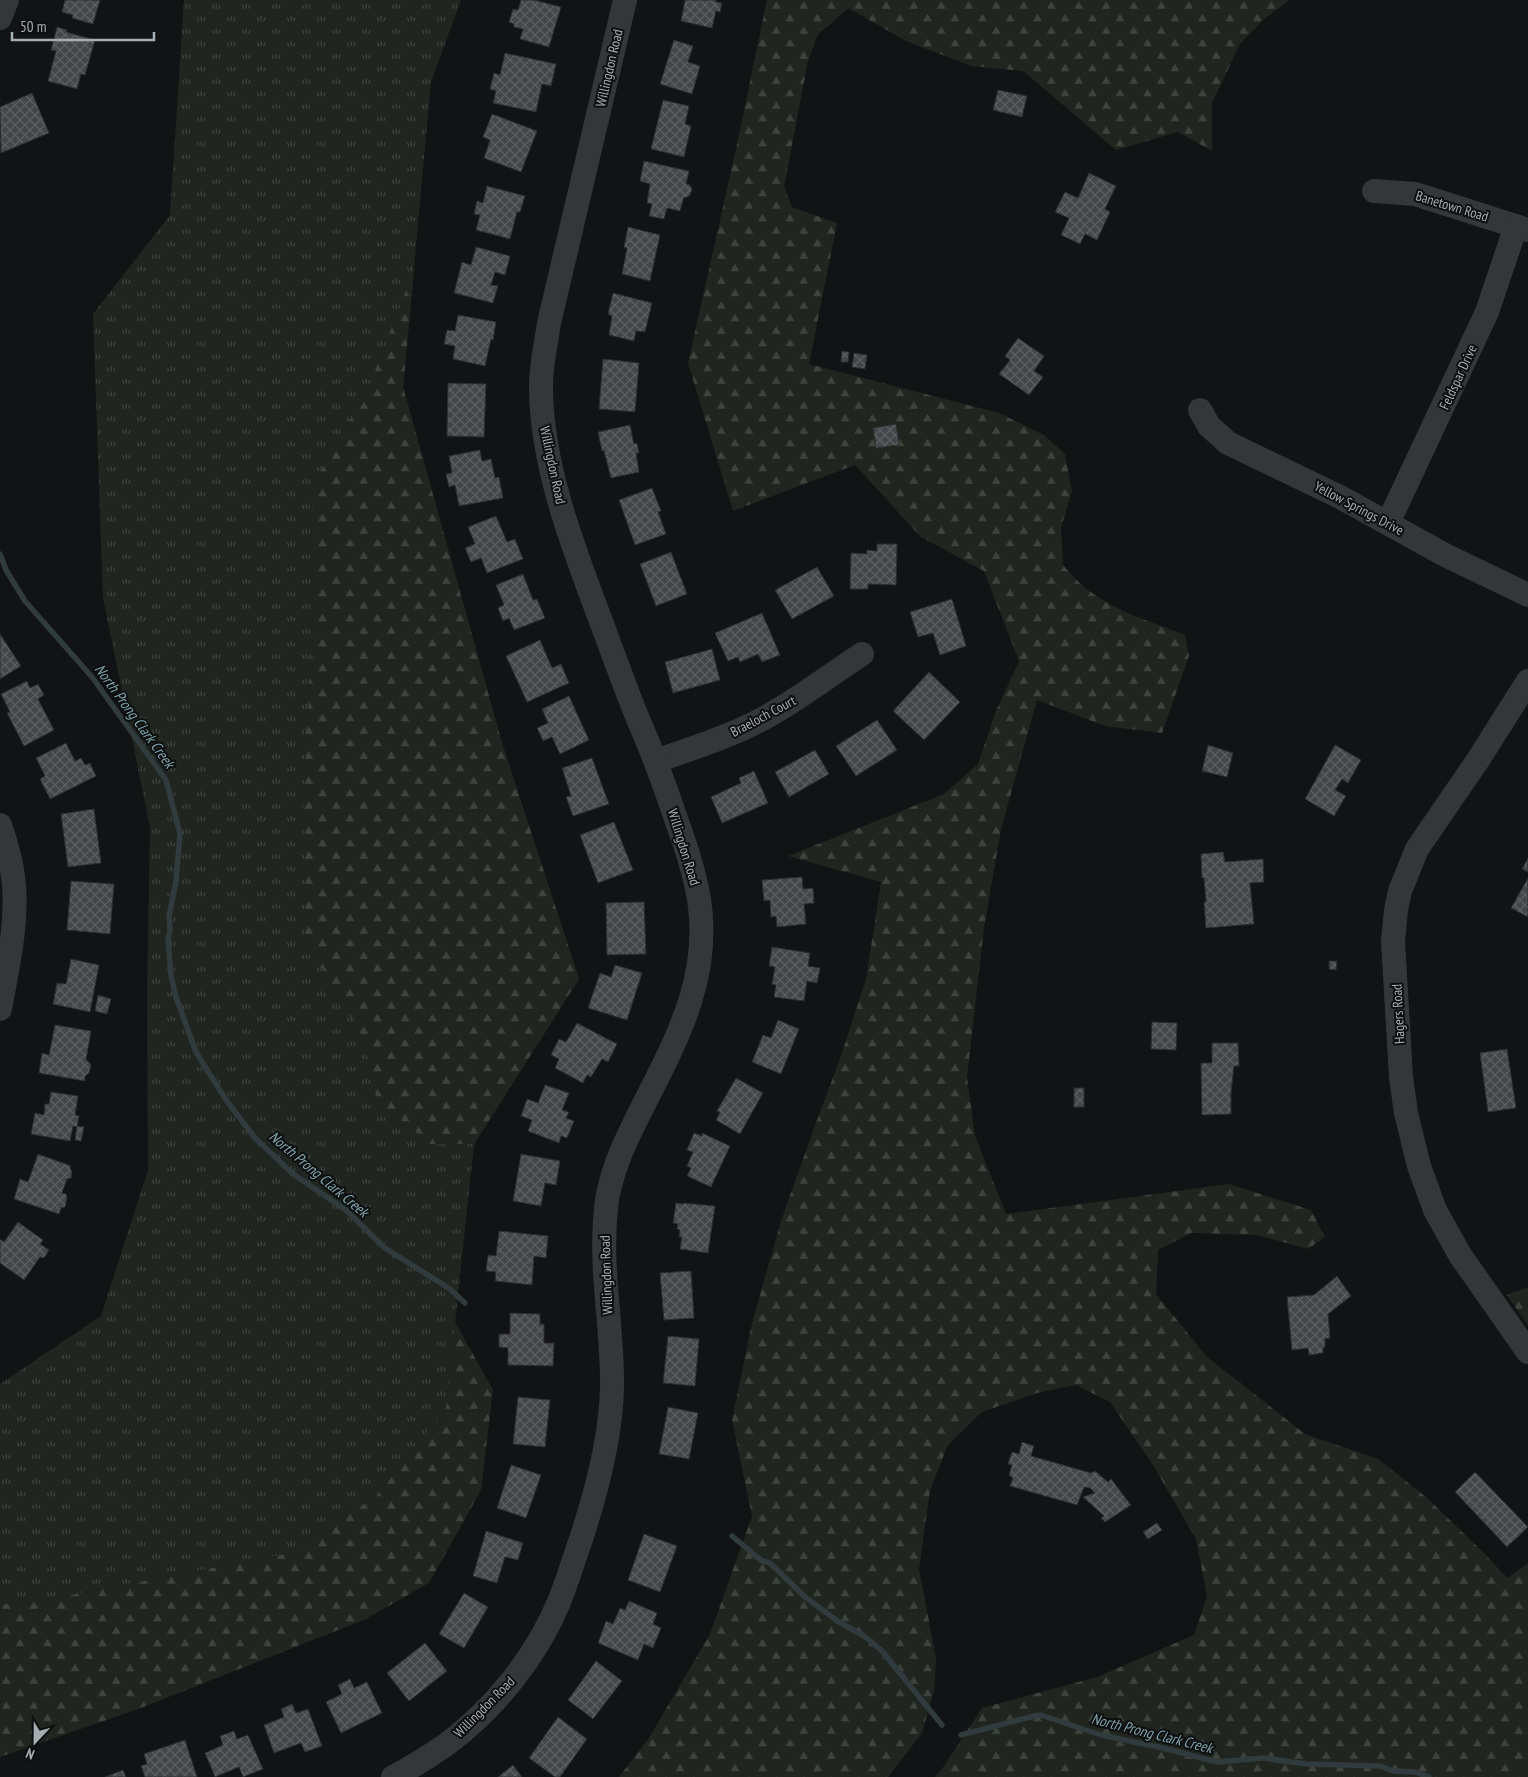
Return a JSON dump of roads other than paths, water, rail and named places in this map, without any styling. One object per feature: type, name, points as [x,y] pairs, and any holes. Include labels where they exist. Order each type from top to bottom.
[{"type":"street","points":[[0,18],[7,0]]},
{"type":"street","name":"Willingdon Road","points":[[393,1777],[448,1743],[500,1695],[540,1639],[558,1604],[597,1488],[605,1447],[612,1388],[603,1248],[607,1195],[621,1151],[679,1035],[691,1003],[699,969],[703,936],[700,903],[692,865],[656,761],[632,705],[579,562],[557,494],[544,431],[541,386],[549,323],[625,0]]},
{"type":"street","name":"Banetown Road","points":[[1374,190],[1415,194],[1522,228]]},
{"type":"street","name":"Feldspar Drive","points":[[1388,523],[1488,312],[1522,228]]},
{"type":"street","name":"Yellow Springs Drive","points":[[1200,410],[1209,426],[1228,444],[1340,497],[1445,555],[1528,595]]},
{"type":"street","name":"Braeloch Court","points":[[656,761],[740,730],[765,718],[862,654]]},
{"type":"street","name":"Hagers Road","points":[[1528,681],[1478,760],[1417,849],[1400,890],[1393,941],[1401,1077],[1406,1113],[1419,1166],[1435,1210],[1460,1255],[1528,1352]]},
{"type":"street","points":[[0,825],[13,871],[13,919],[4,962],[0,1008]]},
{"type":"waterway","name":"North Prong Clark Creek","points":[[0,554],[6,570],[25,601],[92,677],[166,780],[180,834],[176,881],[169,916],[170,931],[168,938],[171,976],[176,997],[196,1052],[226,1100],[255,1138],[293,1174],[346,1210],[385,1248],[450,1289],[465,1303]]},
{"type":"waterway","name":"North Prong Clark Creek","points":[[732,1536],[762,1561],[770,1563],[805,1597],[839,1622],[864,1636],[881,1650],[942,1725]]},
{"type":"waterway","name":"North Prong Clark Creek","points":[[961,1735],[1041,1715],[1101,1735],[1217,1762],[1264,1758],[1306,1764],[1380,1766],[1393,1771],[1415,1772],[1429,1777]]}]
